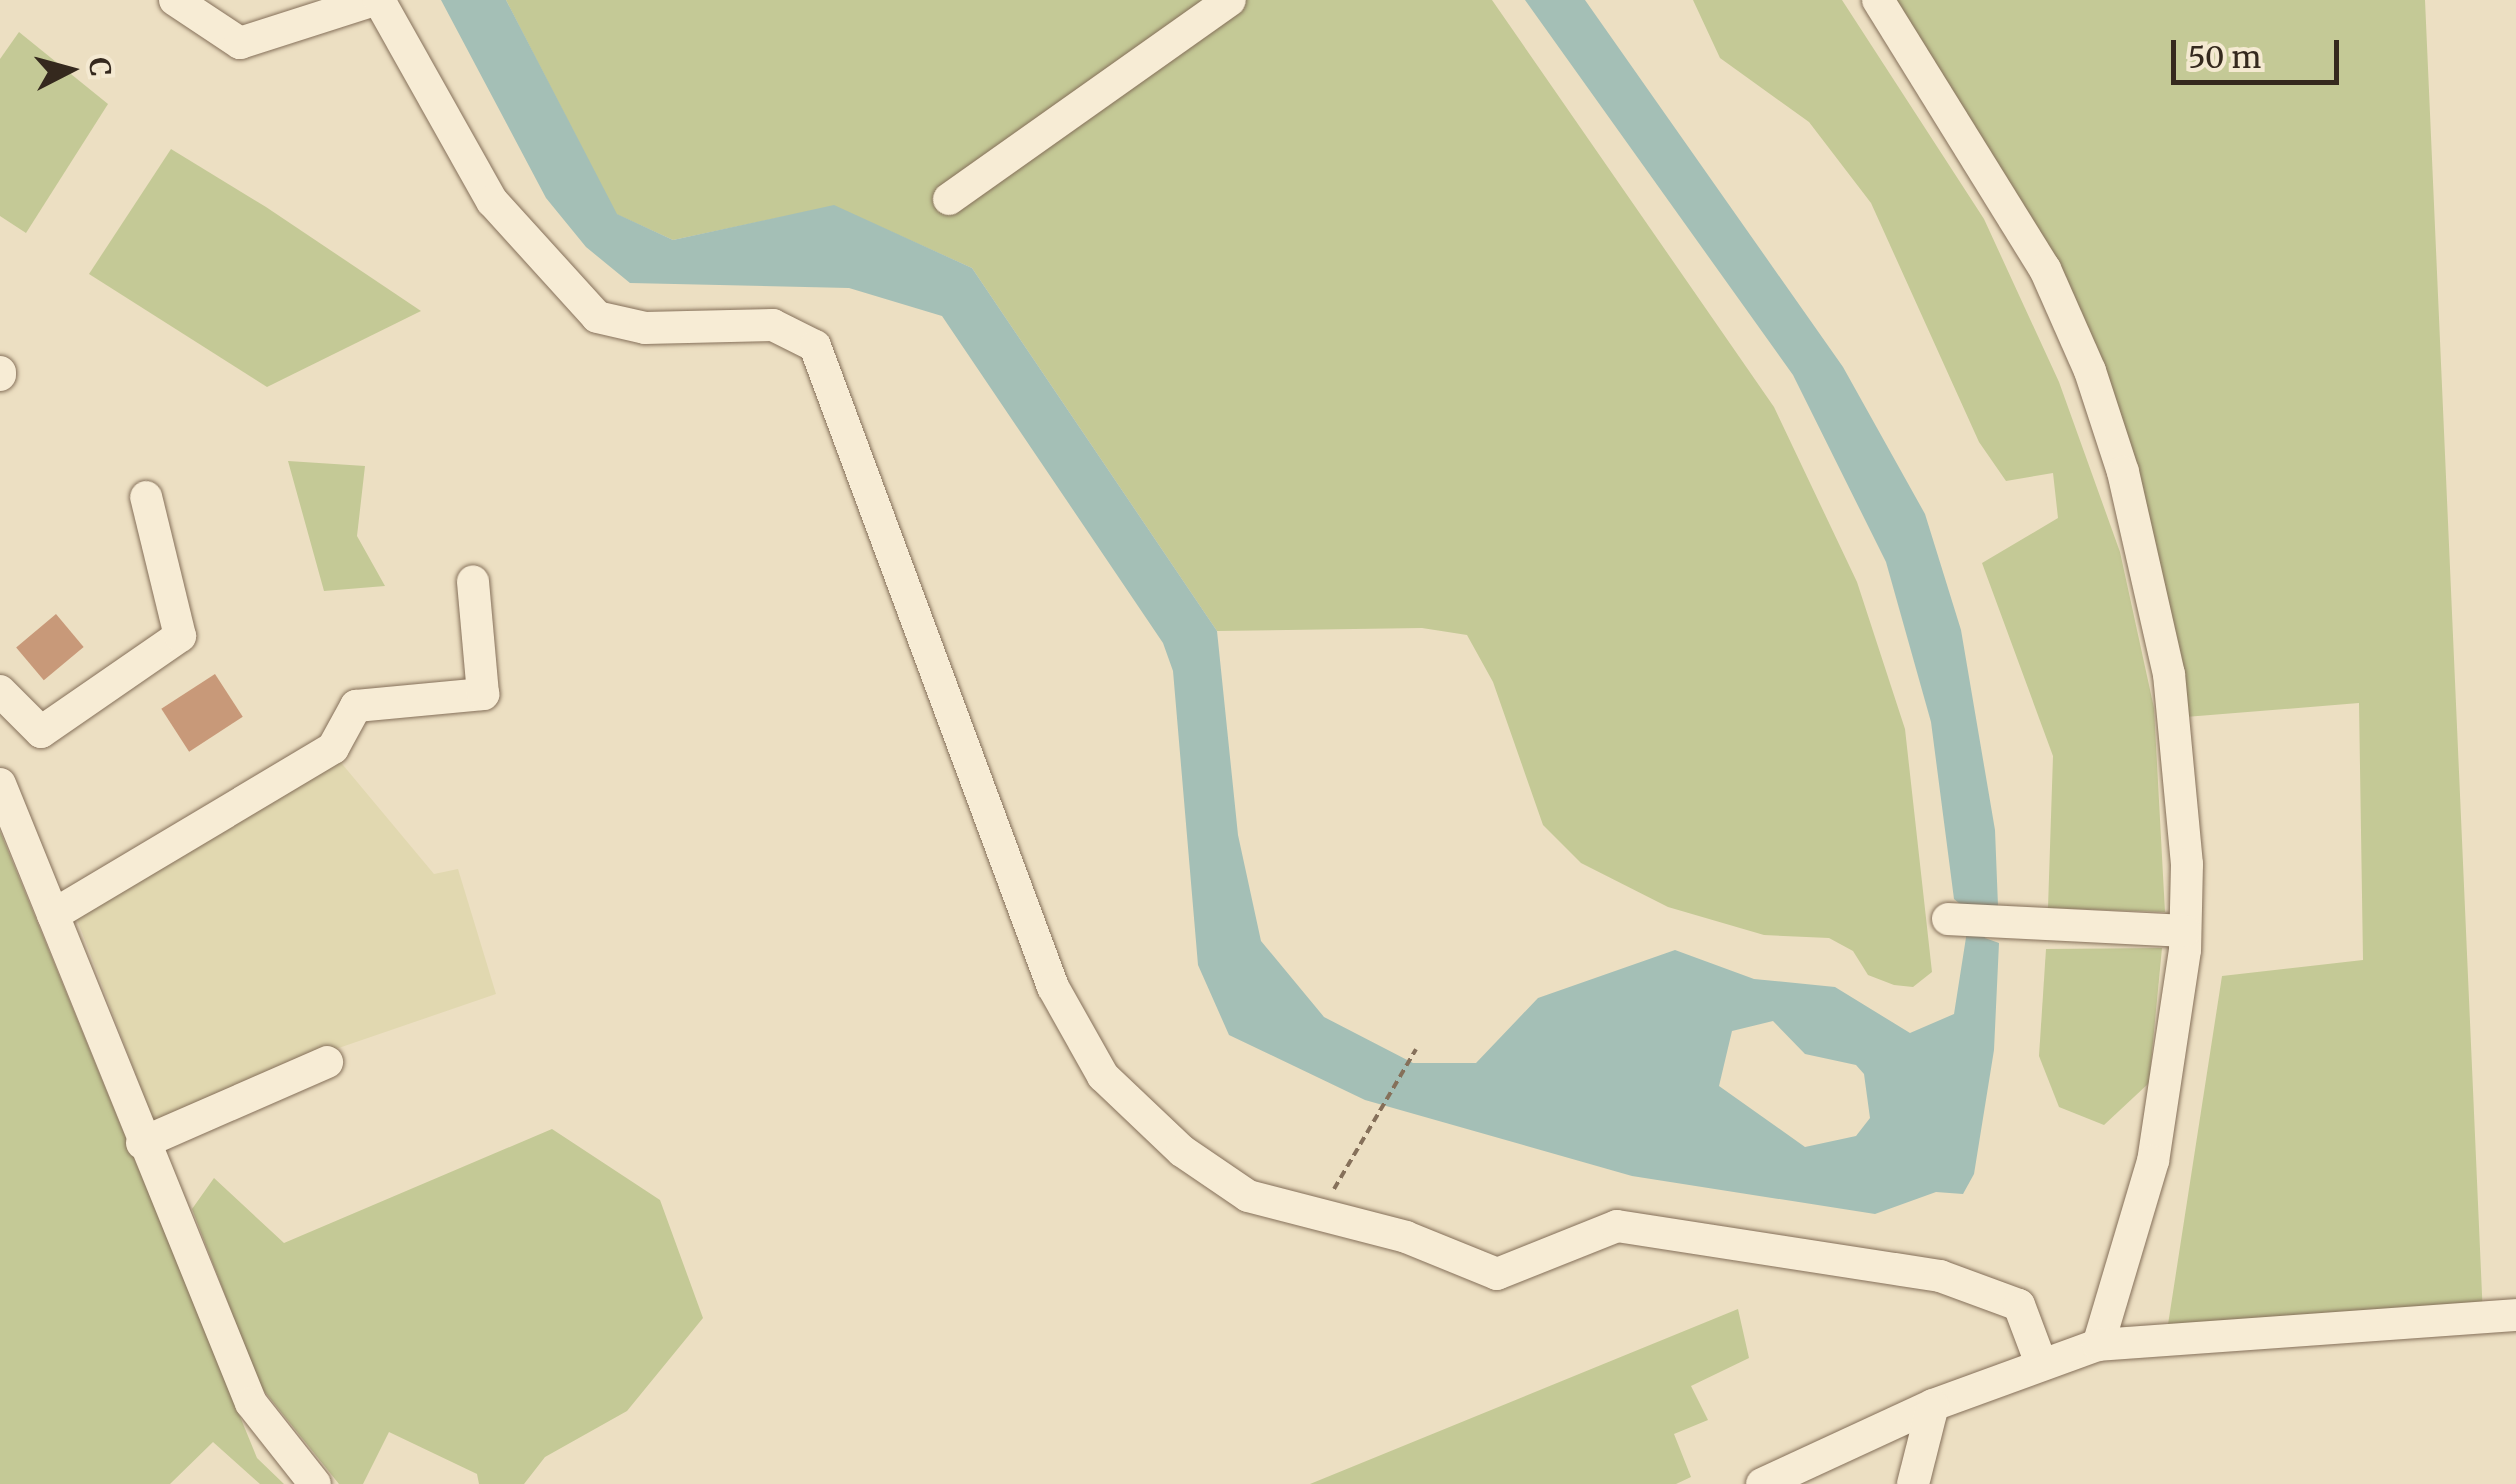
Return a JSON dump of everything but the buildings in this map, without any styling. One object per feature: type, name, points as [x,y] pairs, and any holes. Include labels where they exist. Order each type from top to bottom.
[{"type":"street","points":[[175,0],[240,43],[376,0],[492,201],[597,316],[645,328],[772,325],[815,346],[1053,987],[1103,1076],[1182,1151],[1248,1196],[1319,1214],[1497,1274],[1617,1226],[1940,1276],[2020,1306],[2040,1361]]},
{"type":"street","points":[[950,199],[1230,0]]},
{"type":"street","points":[[1878,0],[2045,269],[2107,422],[2169,674],[2185,931],[2153,1161],[2098,1345]]},
{"type":"street","points":[[0,691],[40,732],[180,636],[146,497]]},
{"type":"street","points":[[53,915],[333,748],[356,706],[484,694],[474,580]]},
{"type":"street","points":[[0,784],[142,1144],[251,1402],[315,1484]]},
{"type":"street","points":[[1948,919],[2185,931]]},
{"type":"street","points":[[142,1144],[327,1062]]},
{"type":"street","points":[[1762,1484],[1932,1405],[2040,1361],[2098,1345],[2516,1314]]},
{"type":"street","points":[[1913,1484],[1932,1405]]},
{"type":"path","points":[[1319,1214],[1416,1048]]},
{"type":"shaded area","points":[[338,759],[434,874],[458,869],[496,994],[327,1052],[155,1125],[75,914]]},
{"type":"green space","points":[[506,0],[1492,0],[1774,407],[1857,582],[1905,729],[1932,972],[1913,987],[1894,985],[1868,975],[1853,951],[1829,938],[1764,935],[1668,907],[1581,863],[1543,825],[1493,682],[1467,635],[1422,628],[1217,631],[972,268],[834,206],[673,240],[616,214]]},
{"type":"green space","points":[[1693,0],[1842,0],[1984,219],[2059,382],[2120,552],[2154,708],[2165,912],[2048,908],[2053,756],[1982,563],[2058,518],[2053,473],[2006,481],[1979,442],[1871,203],[1809,122],[1720,58]]},
{"type":"green space","points":[[1878,0],[2425,0],[2483,1317],[2167,1331],[2222,976],[2363,960],[2359,703],[2173,718],[2090,371]]},
{"type":"green space","points":[[19,32],[108,104],[26,233],[0,216],[0,59]]},
{"type":"green space","points":[[171,149],[421,311],[267,387],[89,274]]},
{"type":"green space","points":[[288,461],[365,466],[357,536],[385,586],[324,591]]},
{"type":"green space","points":[[0,831],[257,1458],[284,1484],[260,1484],[213,1442],[170,1484],[0,1484]]},
{"type":"green space","points":[[2162,948],[2149,1083],[2104,1125],[2059,1107],[2039,1056],[2046,949]]},
{"type":"green space","points":[[552,1129],[660,1200],[703,1318],[627,1411],[545,1457],[524,1484],[479,1484],[477,1474],[389,1432],[363,1484],[339,1484],[260,1386],[192,1209],[214,1178],[284,1243]]},
{"type":"green space","points":[[1738,1309],[1749,1358],[1691,1386],[1708,1420],[1674,1434],[1691,1477],[1676,1484],[1310,1484]]},
{"type":"water","points":[[441,0],[506,0],[617,214],[673,240],[834,205],[972,268],[1217,631],[1238,835],[1261,941],[1324,1017],[1413,1063],[1476,1063],[1538,998],[1675,950],[1754,979],[1835,987],[1910,1033],[1954,1014],[1970,912],[1954,899],[1931,722],[1886,562],[1793,375],[1525,0],[1585,0],[1843,367],[1925,514],[1961,630],[1995,830],[1998,906],[1982,913],[1985,938],[1999,943],[1994,1050],[1974,1174],[1963,1194],[1936,1192],[1875,1214],[1632,1176],[1365,1100],[1229,1035],[1198,965],[1173,671],[1163,643],[942,316],[849,288],[630,283],[586,247],[546,198]],"holes":[[[1773,1021],[1805,1054],[1856,1065],[1864,1074],[1870,1118],[1856,1136],[1805,1147],[1719,1086],[1732,1031]]]}]
